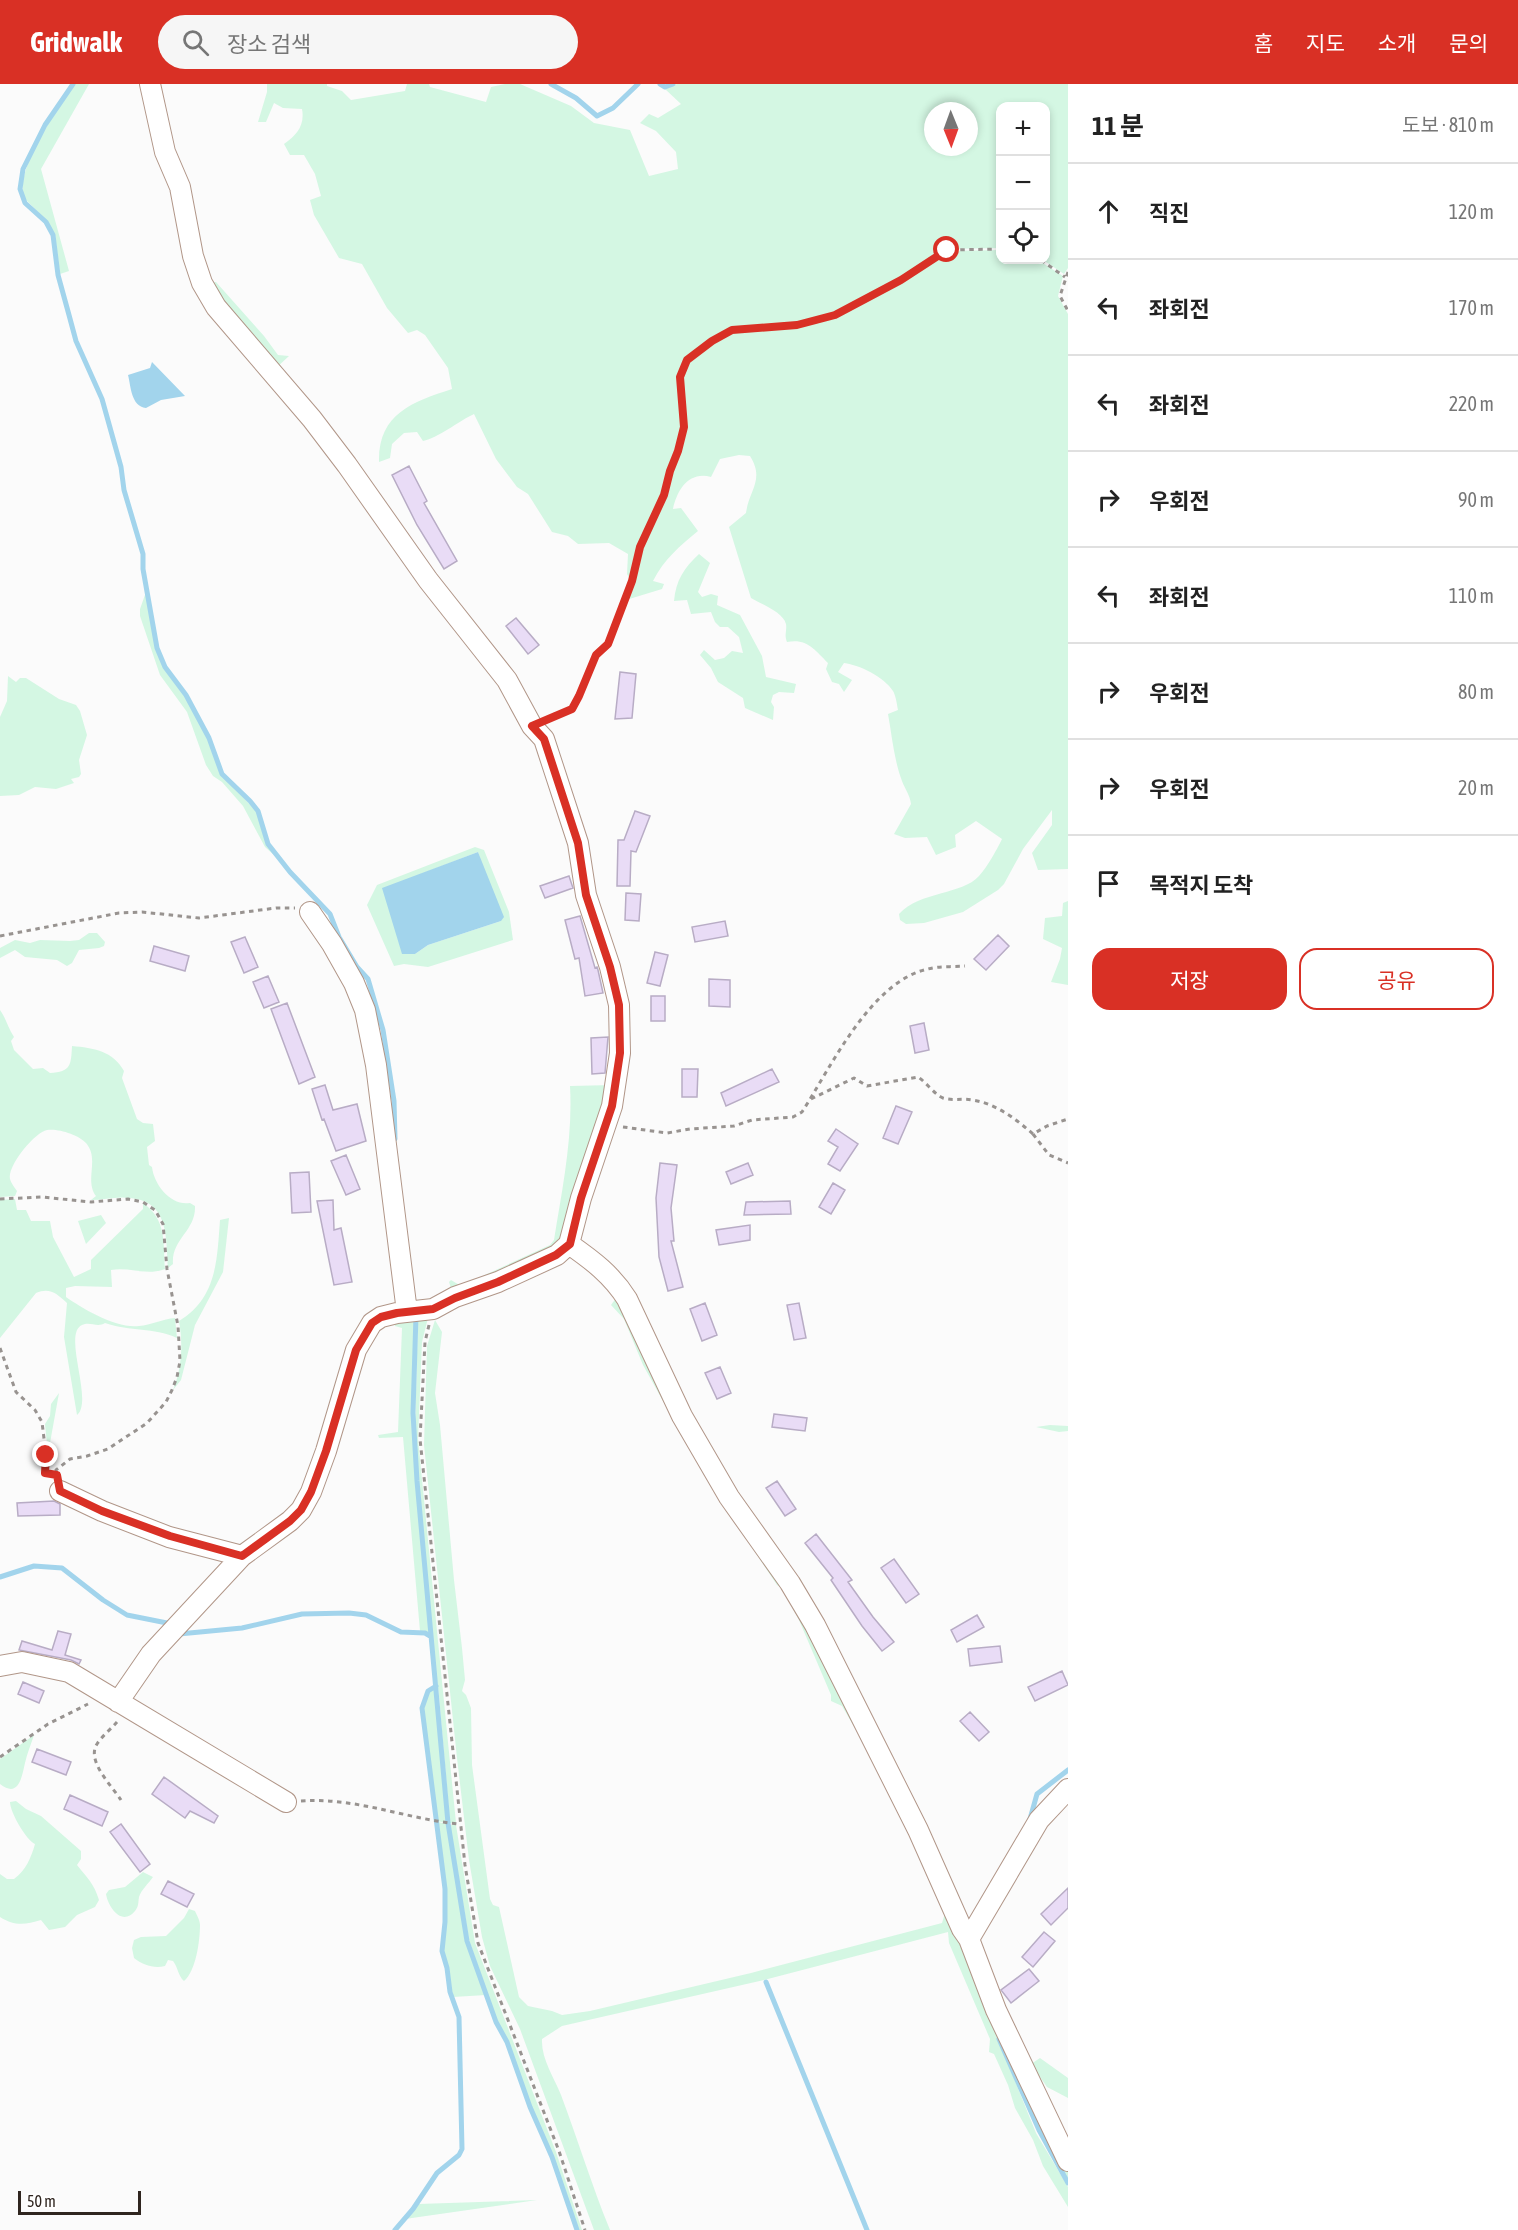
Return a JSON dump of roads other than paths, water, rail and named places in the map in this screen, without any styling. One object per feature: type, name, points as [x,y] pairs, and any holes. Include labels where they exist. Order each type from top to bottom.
[{"type":"street","points":[[117,1702],[151,1654],[242,1556],[290,1521],[301,1510],[326,1451],[356,1350],[372,1323],[381,1317],[433,1309],[556,1255],[570,1244],[581,1198],[612,1106],[620,1053],[619,1005],[610,967],[586,895],[578,843],[544,739],[532,726],[507,680],[428,580],[347,465],[312,419],[216,307],[206,291],[193,256],[180,187],[165,152],[150,84]]},
{"type":"street","points":[[310,912],[343,963],[365,1010],[376,1065],[407,1312]]},
{"type":"street","points":[[570,1244],[602,1268],[623,1292],[682,1416],[729,1497],[790,1583],[815,1625],[918,1830],[962,1929],[969,1939],[996,2010],[1068,2161]]},
{"type":"street","points":[[60,1491],[102,1511],[170,1536],[242,1556]]},
{"type":"street","points":[[0,1666],[22,1662],[69,1672],[286,1802]]},
{"type":"street","points":[[969,1939],[1039,1820],[1068,1790]]},
{"type":"water","points":[[152,362],[185,396],[161,400],[146,408],[137,404],[132,395],[128,375],[150,368]]},
{"type":"water","points":[[478,852],[504,917],[501,921],[428,945],[415,954],[402,954],[382,888]]},
{"type":"waterway","points":[[73,84],[45,125],[23,169],[20,189],[25,203],[46,222],[53,235],[58,275],[76,341],[102,399],[121,467],[124,490],[143,554],[143,569],[157,648],[165,667],[186,695],[209,738],[222,774],[258,811],[268,844],[290,872],[330,914],[339,937],[357,967],[368,979],[383,1030],[394,1101],[395,1139]]},
{"type":"waterway","points":[[551,84],[576,98],[597,116],[613,108],[638,84]]},
{"type":"waterway","points":[[660,84],[665,87],[673,84]]},
{"type":"waterway","points":[[416,1315],[413,1413],[417,1481],[448,1823],[467,1941],[496,2022],[507,2042],[530,2107],[552,2157],[577,2230]]},
{"type":"waterway","points":[[0,1577],[34,1566],[62,1568],[103,1600],[127,1615],[172,1624]]},
{"type":"waterway","points":[[179,1634],[242,1628],[302,1614],[349,1613],[366,1615],[401,1632],[425,1633],[430,1636]]},
{"type":"waterway","points":[[395,2230],[413,2209],[437,2173],[459,2155],[462,2149],[459,2017],[450,1992],[442,1951],[445,1889],[422,1708],[428,1691],[436,1686]]},
{"type":"waterway","points":[[1030,1819],[1037,1794],[1068,1770]]},
{"type":"waterway","points":[[766,1982],[867,2230]]},
{"type":"waterway","points":[[999,2039],[1039,2130],[1068,2183]]}]
